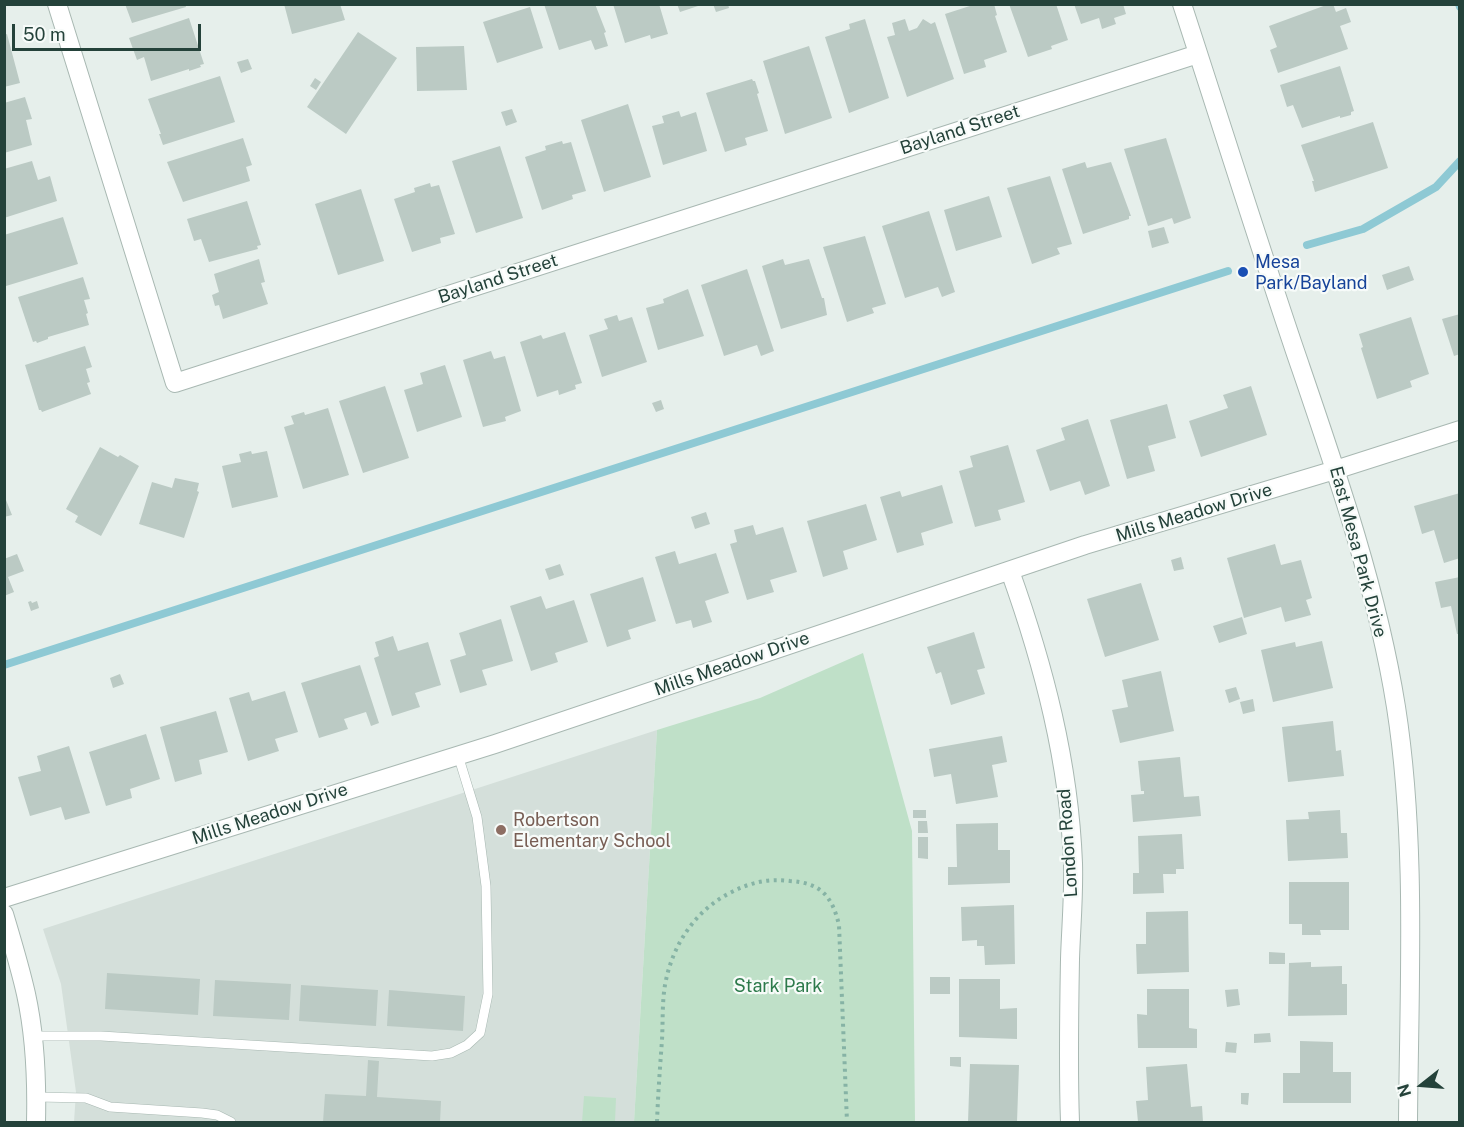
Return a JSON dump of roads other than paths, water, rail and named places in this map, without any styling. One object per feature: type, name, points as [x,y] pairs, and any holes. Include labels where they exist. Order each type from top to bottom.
[{"type":"street","name":"Bayland Street","points":[[57,4],[175,383],[1198,54]]},
{"type":"street","name":"East Mesa Park Drive","points":[[1182,4],[1335,470],[1378,621],[1396,706],[1407,792],[1408,1122]]},
{"type":"street","name":"Mills Meadow Drive","points":[[4,898],[458,755],[1085,545],[1460,430]]},
{"type":"street","name":"London Road","points":[[1010,571],[1032,632],[1049,694],[1061,757],[1069,821],[1073,864],[1068,1049],[1070,1122]]},
{"type":"street","points":[[4,914],[26,995],[37,1097],[36,1122]]},
{"type":"lane","points":[[32,1036],[101,1036],[432,1056],[451,1053],[466,1045],[480,1033],[488,994],[486,886],[477,817],[458,755]]},
{"type":"lane","points":[[37,1097],[86,1098],[110,1107],[202,1113],[217,1115],[231,1122]]},
{"type":"waterway","points":[[1307,245],[1363,229],[1436,187],[1460,161]]},
{"type":"waterway","points":[[4,665],[1228,271]]},
{"type":"place","name":"Mesa Park/Bayland","points":[[1243,272]]},
{"type":"place","name":"Robertson Elementary School","points":[[501,830]]},
{"type":"park label","name":"Stark Park","points":[[778,986]]}]
